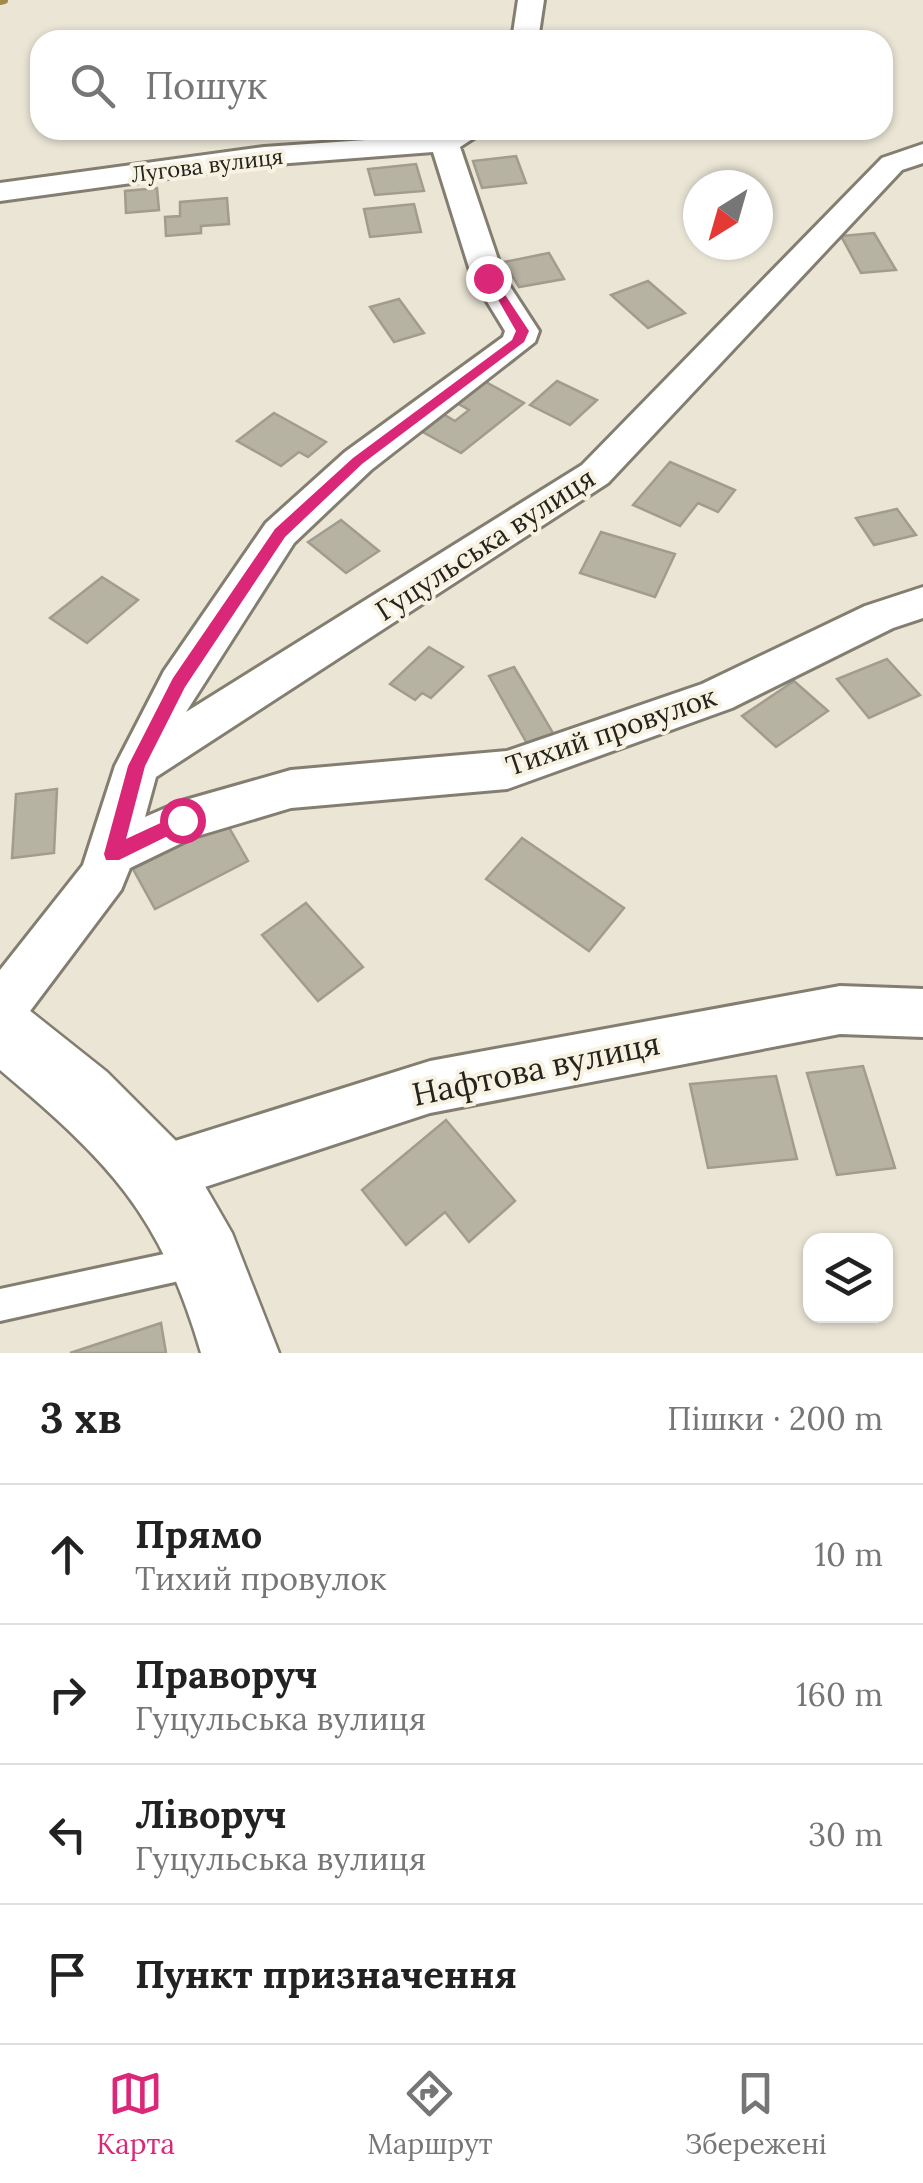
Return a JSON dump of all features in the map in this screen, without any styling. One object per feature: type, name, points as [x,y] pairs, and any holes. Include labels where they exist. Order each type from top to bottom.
[{"type":"main road","points":[[0,1028],[100,1112],[159,1174],[206,1260],[240,1353]]},
{"type":"street","points":[[526,30],[531,0]]},
{"type":"street","name":"Лугова вулиця","points":[[0,192],[264,156],[427,140]]},
{"type":"street","points":[[0,1010],[104,875],[137,766],[179,683],[280,533],[358,461],[518,342],[522,331],[488,278],[459,140]]},
{"type":"street","name":"Гуцульська вулиця","points":[[137,766],[596,474],[892,164],[923,153]]},
{"type":"street","name":"Тихий провулок","points":[[113,854],[182,820],[291,789],[507,770],[717,696],[880,617],[923,602]]},
{"type":"street","name":"Нафтова вулиця","points":[[159,1174],[430,1087],[840,1010],[923,1013]]},
{"type":"lane","points":[[0,1305],[206,1260]]},
{"type":"building","points":[[516,156],[526,183],[482,188],[473,161]]},
{"type":"building","points":[[416,164],[424,191],[375,195],[368,169]]},
{"type":"building","points":[[157,188],[159,210],[126,213],[125,191]]},
{"type":"building","points":[[227,198],[229,224],[201,226],[201,233],[166,236],[165,217],[180,216],[180,202]]},
{"type":"building","points":[[414,204],[421,232],[370,237],[364,209]]},
{"type":"building","points":[[874,233],[896,270],[861,273],[841,236]]},
{"type":"building","points":[[549,253],[564,279],[519,287],[504,262]]},
{"type":"building","points":[[648,281],[685,313],[648,328],[611,295]]},
{"type":"building","points":[[399,299],[424,333],[394,342],[370,307]]},
{"type":"building","points":[[484,381],[524,403],[461,453],[421,431],[443,414],[455,421],[469,410],[457,403]]},
{"type":"building","points":[[557,381],[597,400],[570,425],[530,405]]},
{"type":"building","points":[[274,413],[326,442],[308,457],[299,452],[281,466],[237,441]]},
{"type":"building","points":[[670,462],[735,490],[718,512],[698,503],[680,526],[633,505]]},
{"type":"building","points":[[897,509],[916,535],[874,545],[856,518]]},
{"type":"building","points":[[341,520],[379,551],[346,573],[308,542]]},
{"type":"building","points":[[601,532],[675,554],[655,597],[580,573]]},
{"type":"building","points":[[102,577],[138,600],[87,643],[50,618]]},
{"type":"building","points":[[429,647],[463,667],[431,698],[422,693],[415,700],[390,684]]},
{"type":"building","points":[[887,659],[920,695],[869,718],[837,679]]},
{"type":"building","points":[[514,667],[556,738],[529,747],[489,676]]},
{"type":"building","points":[[794,681],[828,711],[776,747],[742,716]]},
{"type":"building","points":[[57,789],[54,853],[12,858],[16,794]]},
{"type":"building","points":[[226,822],[248,861],[155,909],[133,869]]},
{"type":"building","points":[[522,838],[624,908],[589,951],[486,879]]},
{"type":"building","points":[[306,903],[363,967],[318,1001],[262,935]]},
{"type":"building","points":[[863,1066],[895,1168],[837,1175],[807,1073]]},
{"type":"building","points":[[776,1076],[797,1159],[708,1168],[690,1084]]},
{"type":"building","points":[[446,1120],[515,1201],[469,1242],[445,1212],[406,1245],[362,1190]]},
{"type":"building","points":[[161,1323],[166,1353],[70,1353]]},
{"type":"waterway","points":[[0,1],[4,0]]},
{"type":"route","points":[[182,820],[113,854],[137,766],[179,683],[280,533],[358,461],[518,342],[522,331],[488,278]]}]
